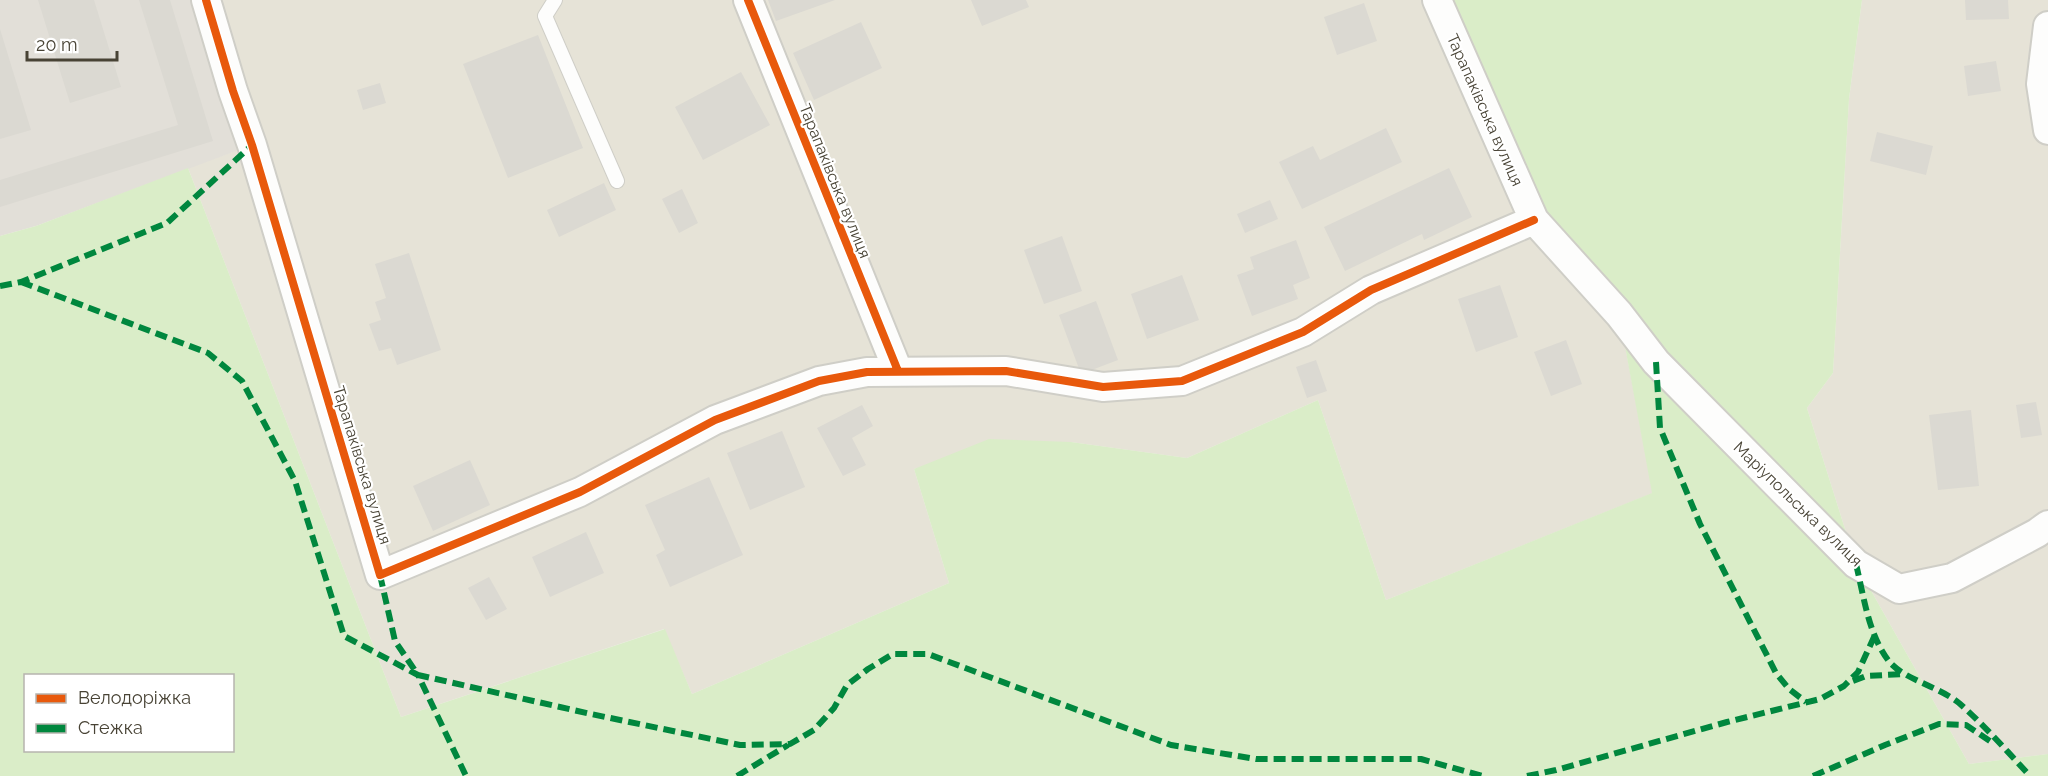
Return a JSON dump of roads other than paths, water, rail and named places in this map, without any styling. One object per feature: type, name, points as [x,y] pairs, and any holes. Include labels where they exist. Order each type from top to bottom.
[{"type":"street","name":"Тарапаківська вулиця","points":[[206,0],[252,145],[380,575],[580,492],[715,420],[819,381],[867,372],[898,371],[1006,371],[1103,387],[1182,381],[1303,332],[1371,290],[1534,220]]},
{"type":"street","name":"Тарапаківська вулиця","points":[[748,0],[898,371]]},
{"type":"street","name":"Тарапаківська вулиця","points":[[1437,0],[1534,220],[1619,314]]},
{"type":"street","points":[[2048,26],[2041,84],[2048,130]]},
{"type":"street","name":"Маріупольська вулиця","points":[[1619,314],[1656,362],[1856,564],[1899,589],[1952,578],[2048,525]]},
{"type":"lane","points":[[555,0],[545,16],[617,181]]}]
